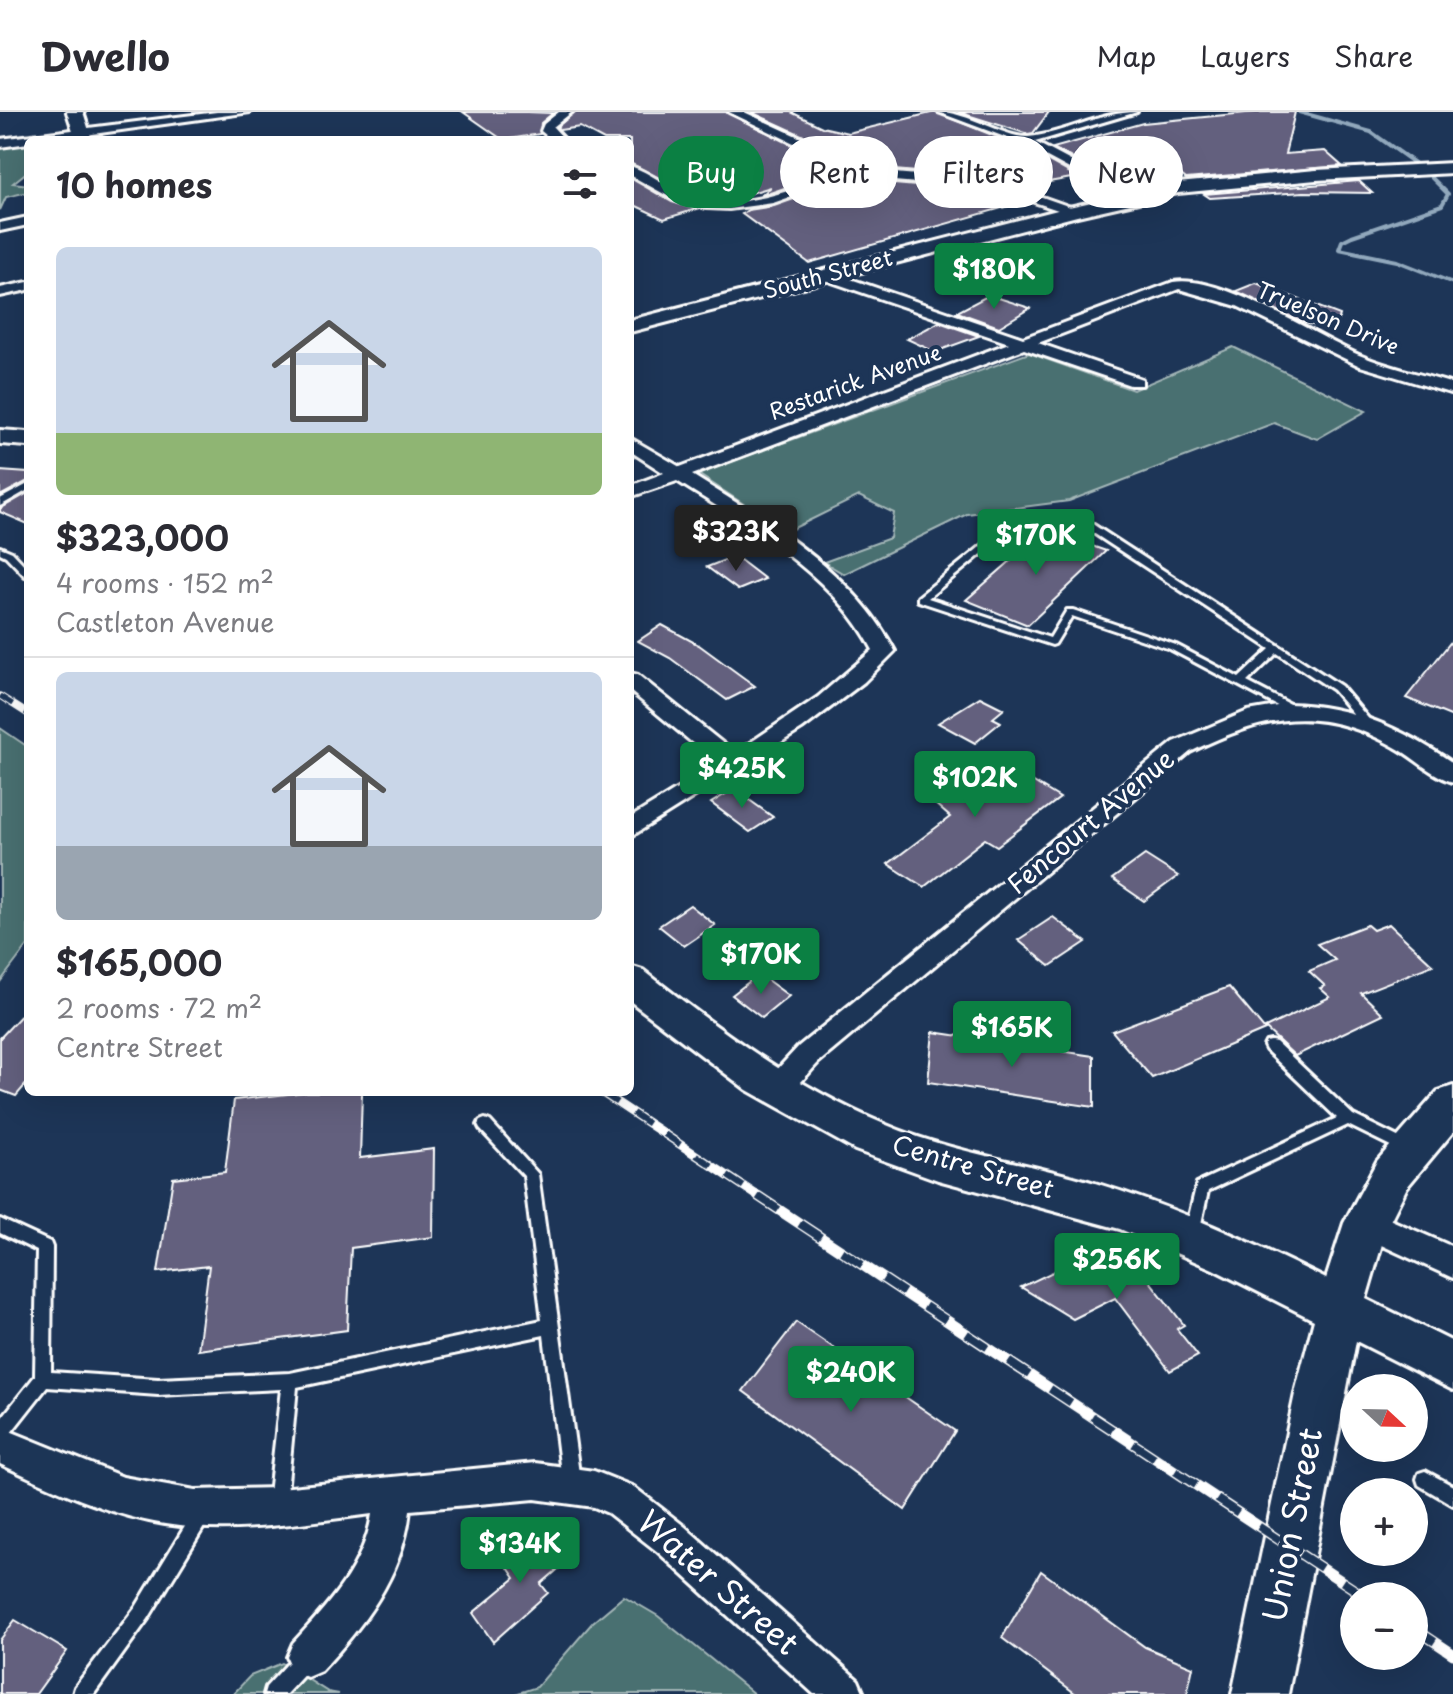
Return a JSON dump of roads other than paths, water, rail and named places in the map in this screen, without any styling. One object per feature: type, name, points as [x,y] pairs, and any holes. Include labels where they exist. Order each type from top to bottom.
[{"type":"main road","points":[[75,112],[82,134]]},
{"type":"main road","name":"South Street","points":[[1183,188],[1215,183],[1453,168]]},
{"type":"main road","name":"South Street","points":[[634,325],[1087,208]]},
{"type":"main road","points":[[0,437],[24,439]]},
{"type":"main road","name":"Centre Street","points":[[634,983],[776,1087],[906,1151],[1110,1206],[1191,1239],[1453,1367]]},
{"type":"main road","name":"Union Street","points":[[1260,1694],[1320,1389],[1339,1310],[1366,1223],[1378,1198],[1410,1149],[1453,1103]]},
{"type":"street","points":[[82,134],[244,112]]},
{"type":"street","points":[[554,136],[547,131],[548,126],[566,112]]},
{"type":"street","points":[[735,112],[787,136]]},
{"type":"street","points":[[944,112],[1011,136]]},
{"type":"street","points":[[1043,136],[1131,112]]},
{"type":"street","points":[[0,143],[24,140]]},
{"type":"street","points":[[634,172],[685,199],[743,206],[780,197]]},
{"type":"street","points":[[898,177],[999,186],[1075,211]]},
{"type":"street","points":[[0,227],[24,222]]},
{"type":"street","points":[[825,275],[1136,382]]},
{"type":"street","name":"Restarick Avenue","points":[[634,490],[1171,286],[1186,285]]},
{"type":"street","name":"Truelson Drive","points":[[1186,285],[1270,316],[1363,362],[1453,389]]},
{"type":"street","points":[[0,292],[24,287]]},
{"type":"street","points":[[634,446],[810,563],[881,640],[884,651],[863,672],[634,826]]},
{"type":"street","points":[[634,683],[732,763]]},
{"type":"street","name":"Fencourt Avenue","points":[[776,1087],[809,1054],[1182,747],[1235,720],[1263,712],[1293,710],[1339,715],[1396,735],[1453,774]]},
{"type":"street","points":[[1366,1223],[1453,1263]]},
{"type":"street","name":"Water Street","points":[[0,1445],[65,1474],[128,1497],[205,1509],[276,1506],[535,1481],[571,1485],[621,1500],[646,1518],[844,1694]]},
{"type":"street","points":[[307,1657],[354,1604],[378,1567],[390,1530],[393,1493]]},
{"type":"lane","points":[[0,503],[24,489]]},
{"type":"lane","points":[[1293,710],[1173,647],[1070,612],[1052,642],[921,599],[1021,517],[1077,518],[1337,688],[1367,723]]},
{"type":"lane","points":[[0,550],[9,554],[24,570]]},
{"type":"lane","points":[[1242,681],[1277,648]]},
{"type":"lane","points":[[1271,1046],[1348,1119],[1410,1149]]},
{"type":"lane","points":[[1191,1239],[1202,1187],[1348,1119]]},
{"type":"lane","points":[[485,1125],[531,1174],[571,1485]]},
{"type":"lane","points":[[0,1226],[45,1247],[43,1379],[0,1433]]},
{"type":"lane","points":[[43,1379],[158,1387],[290,1381],[551,1326]]},
{"type":"lane","points":[[276,1506],[290,1381]]},
{"type":"lane","points":[[1428,1481],[1453,1496]]},
{"type":"lane","points":[[82,1694],[142,1613],[205,1509]]},
{"type":"lane","points":[[273,1694],[307,1657]]},
{"type":"waterway","points":[[1299,112],[1371,132],[1416,164]]},
{"type":"waterway","points":[[1431,177],[1448,194],[1442,205],[1352,236],[1342,241],[1339,249],[1397,261],[1453,283]]},
{"type":"railway","points":[[0,696],[24,711]]},
{"type":"railway","points":[[607,1096],[761,1198]]},
{"type":"railway","points":[[758,1196],[1343,1582]]},
{"type":"railway","points":[[1428,1637],[1453,1654]]}]
